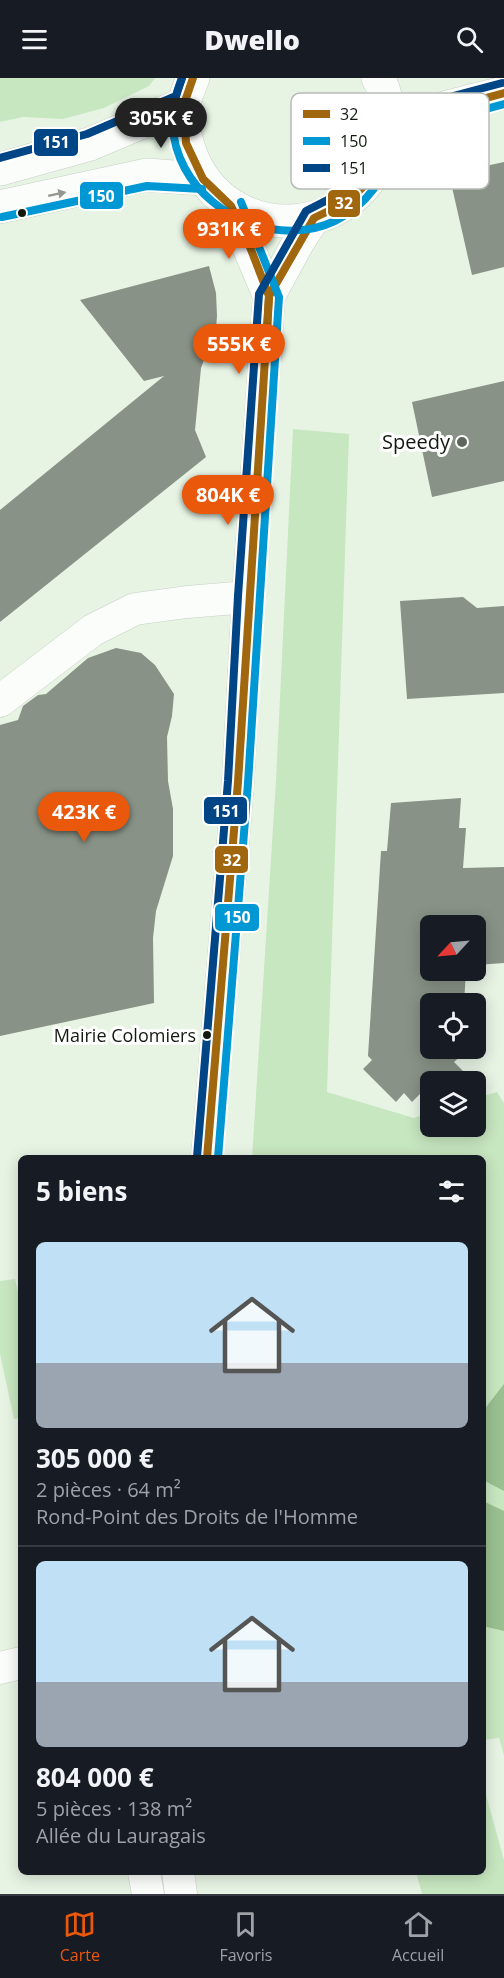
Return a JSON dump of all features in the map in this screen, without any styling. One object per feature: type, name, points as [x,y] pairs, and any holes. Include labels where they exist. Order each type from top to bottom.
[{"type":"main road","points":[[378,78],[384,87],[385,93]]},
{"type":"main road","points":[[188,91],[186,143],[203,179],[231,206],[257,218],[285,222],[314,218],[347,202],[361,189]]},
{"type":"main road","points":[[0,169],[90,144],[188,91]]},
{"type":"main road","points":[[489,96],[504,93]]},
{"type":"main road","points":[[0,207],[146,175],[203,179]]},
{"type":"street","points":[[231,206],[269,296]]},
{"type":"street","points":[[207,1155],[238,782],[269,296],[314,218]]},
{"type":"street","points":[[0,701],[93,630],[135,609],[248,597]]},
{"type":"street","points":[[0,1668],[18,1664]]},
{"type":"street","points":[[145,1875],[148,1894]]},
{"type":"street","points":[[178,1875],[181,1894]]},
{"type":"shaded area","points":[[0,78],[155,78],[149,86],[104,108],[63,119],[23,117],[0,122]]},
{"type":"shaded area","points":[[293,429],[349,434],[327,1092],[414,1118],[420,1116],[420,1137],[486,1137],[486,1095],[497,1092],[504,1103],[504,1755],[499,1738],[486,1740],[486,1155],[252,1155],[276,780]]},
{"type":"shaded area","points":[[15,1279],[18,1292],[18,1418],[14,1419],[0,1354],[0,1281]]},
{"type":"shaded area","points":[[504,1384],[504,1491],[486,1482],[486,1407]]},
{"type":"shaded area","points":[[486,1502],[504,1511],[504,1631],[486,1627]]},
{"type":"shaded area","points":[[486,1795],[504,1860],[504,1894],[422,1894],[417,1875],[486,1875]]},
{"type":"building","points":[[504,162],[504,267],[472,275],[452,189],[489,189],[489,165]]},
{"type":"building","points":[[209,266],[216,293],[216,328],[201,368],[195,430],[206,457],[0,622],[0,510],[164,376],[144,381],[80,300]]},
{"type":"building","name":"Speedy","points":[[504,381],[504,481],[432,497],[412,402]]},
{"type":"building","points":[[463,597],[477,608],[504,606],[504,693],[407,699],[400,601]]},
{"type":"building","points":[[116,648],[141,653],[155,665],[174,694],[167,737],[168,781],[173,809],[173,856],[156,911],[153,938],[154,1003],[0,1036],[0,725],[18,720],[23,706],[38,695],[46,694],[88,658]]},
{"type":"building","points":[[461,798],[459,828],[466,828],[463,868],[504,867],[504,963],[486,964],[486,915],[420,915],[420,981],[465,981],[465,993],[420,993],[420,1059],[457,1059],[454,1062],[463,1071],[420,1071],[420,1094],[412,1102],[404,1093],[396,1102],[363,1069],[372,1060],[368,1056],[381,851],[387,851],[391,803]]},
{"type":"transit line","name":"150","points":[[182,78],[173,126],[185,168],[212,202],[250,223],[293,231],[335,221],[373,189]]},
{"type":"transit line","name":"151","points":[[0,158],[87,134],[176,96],[182,78]]},
{"type":"transit line","name":"32","points":[[193,78],[184,104],[186,143],[203,179],[231,206],[250,247],[269,296],[267,332]]},
{"type":"transit line","name":"151","points":[[464,93],[502,83]]},
{"type":"transit line","name":"32","points":[[489,97],[504,93]]},
{"type":"transit line","name":"150","points":[[489,108],[504,104]]},
{"type":"transit line","name":"150","points":[[2,217],[147,186],[202,189]]},
{"type":"transit line","name":"151","points":[[197,1155],[228,781],[259,294],[306,211],[345,189]]},
{"type":"transit line","name":"32","points":[[207,1155],[238,782],[269,296],[314,218],[347,202],[361,189]]},
{"type":"transit line","name":"150","points":[[218,1155],[248,783],[279,297],[241,202]]},
{"type":"place","name":"Speedy","points":[[462,442]]},
{"type":"place","name":"Mairie Colomiers","points":[[207,1035]]}]
